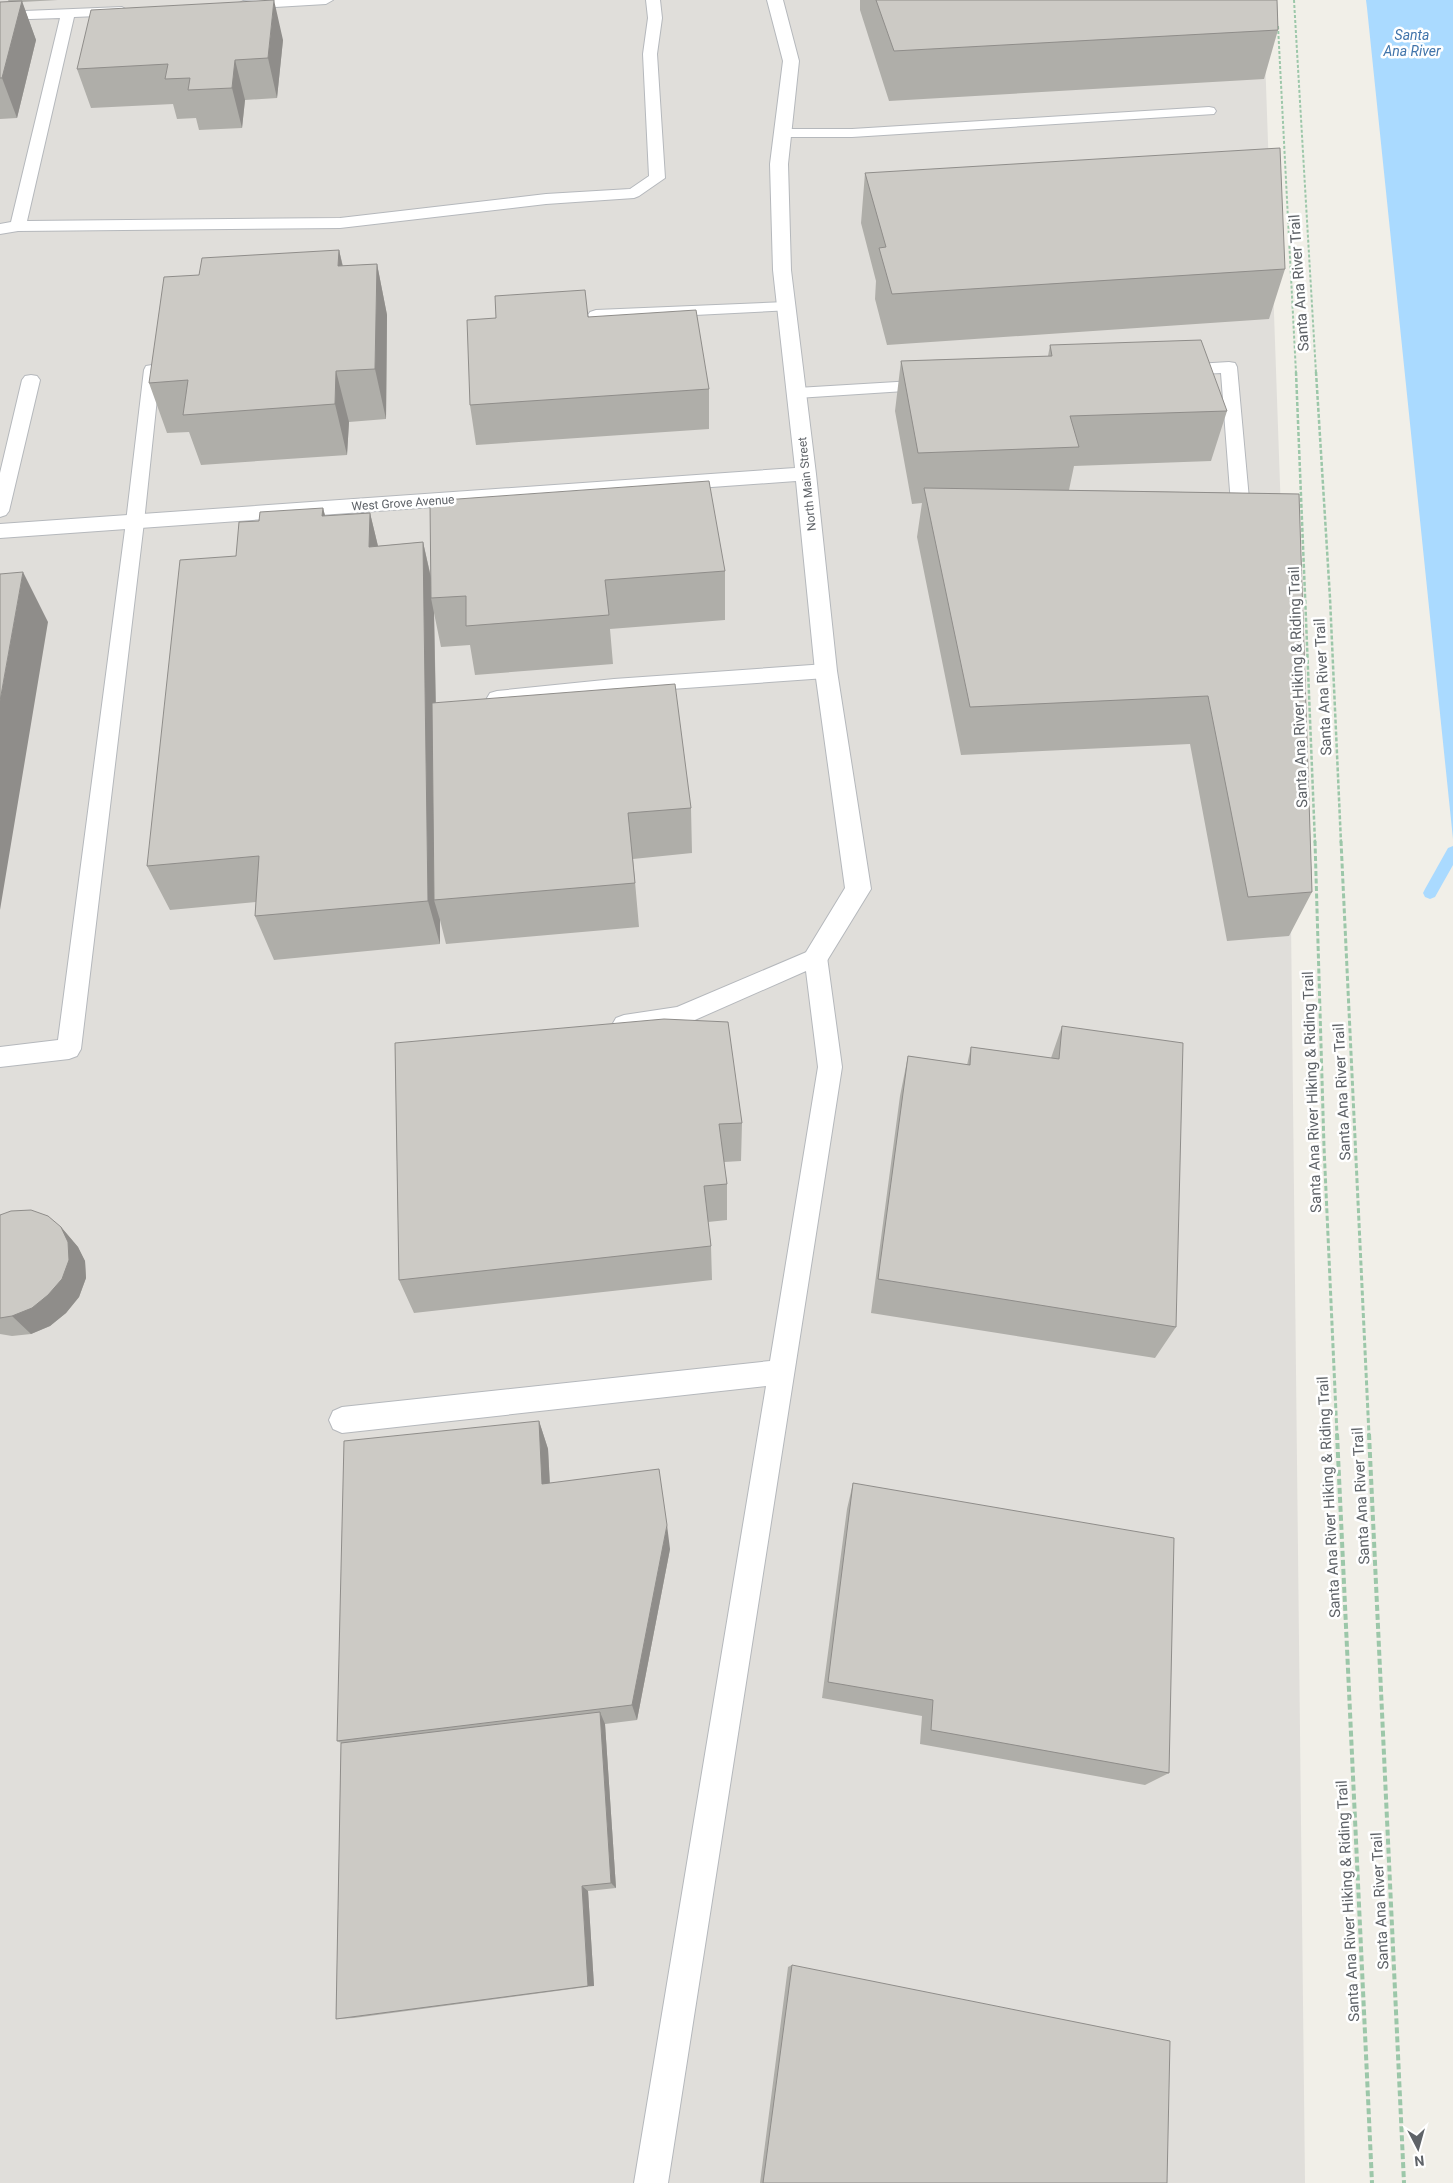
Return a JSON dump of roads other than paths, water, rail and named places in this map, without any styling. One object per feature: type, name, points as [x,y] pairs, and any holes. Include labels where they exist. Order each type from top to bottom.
[{"type":"street","name":"North Main Street","points":[[775,0],[791,61],[779,164],[782,270],[806,474],[826,671],[858,889],[816,958]]},
{"type":"street","name":"West Grove Avenue","points":[[0,531],[806,474]]},
{"type":"lane","points":[[228,6],[326,0]]},
{"type":"lane","points":[[0,229],[18,226],[340,223],[546,199],[634,193],[657,178],[650,54],[655,18],[653,0]]},
{"type":"lane","points":[[0,16],[132,11]]},
{"type":"lane","points":[[18,226],[68,14]]},
{"type":"lane","points":[[782,134],[852,133],[1209,111]]},
{"type":"lane","points":[[596,316],[786,307]]},
{"type":"lane","points":[[1160,371],[1229,367],[1241,510],[1211,511]]},
{"type":"lane","points":[[0,1057],[69,1049],[135,522],[152,370]]},
{"type":"lane","points":[[0,511],[31,380]]},
{"type":"lane","points":[[797,393],[944,384]]},
{"type":"lane","points":[[497,698],[614,686],[826,671]]},
{"type":"lane","points":[[603,1029],[680,1016],[816,958],[830,1067],[651,2183]]},
{"type":"lane","points":[[342,1420],[782,1372]]},
{"type":"water","name":"Santa Ana River","points":[[1366,0],[1453,0],[1453,839],[1367,8]]},
{"type":"waterway","points":[[1430,893],[1453,852]]}]
